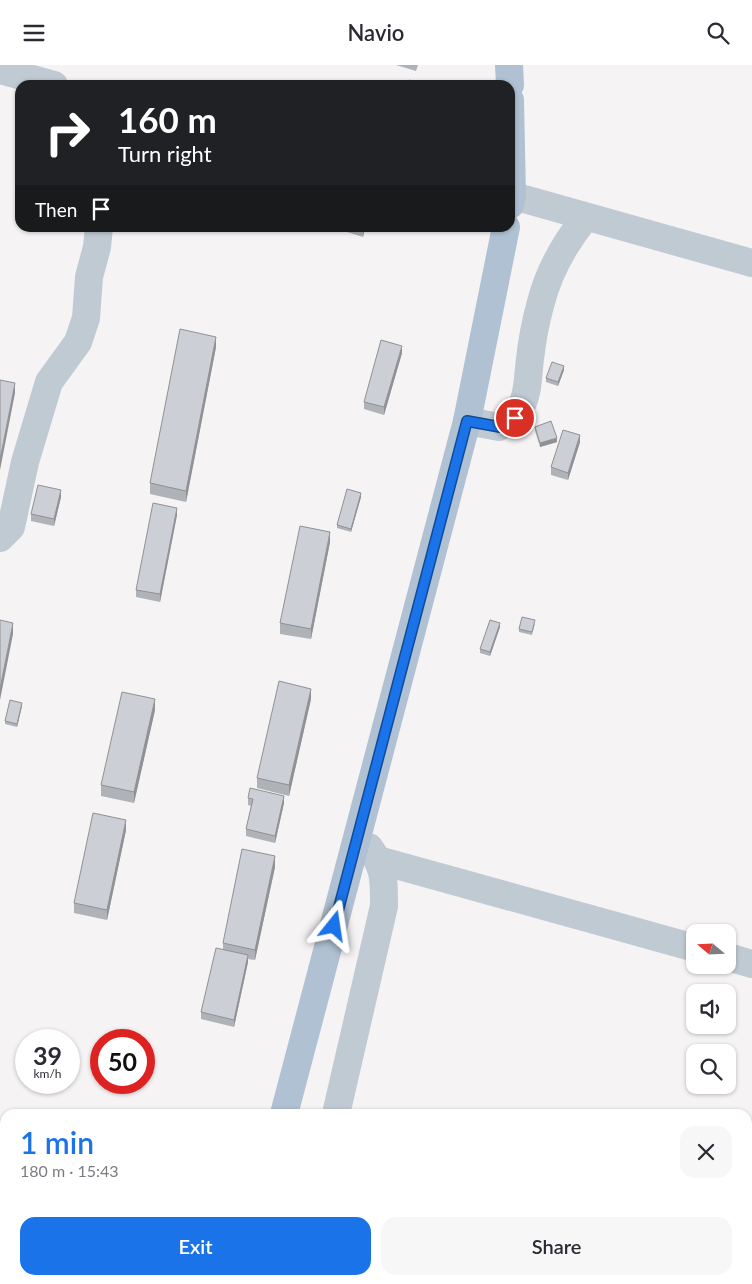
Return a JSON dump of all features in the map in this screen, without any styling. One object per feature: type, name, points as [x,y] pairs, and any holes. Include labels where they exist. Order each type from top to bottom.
[{"type":"main road","points":[[509,65],[510,80]]},
{"type":"main road","points":[[285,1109],[467,421],[505,232]]},
{"type":"street","points":[[0,69],[37,80]]},
{"type":"street","points":[[515,200],[752,263]]},
{"type":"street","points":[[467,421],[500,427],[515,418],[528,396],[530,358],[541,301],[553,268],[584,218]]},
{"type":"street","points":[[0,538],[11,527],[25,462],[50,383],[78,342],[86,318],[89,277],[97,247],[98,232]]},
{"type":"street","points":[[337,1109],[384,906],[384,875],[378,859],[358,832]]},
{"type":"street","points":[[378,859],[686,945]]},
{"type":"street","points":[[736,959],[752,964]]},
{"type":"building","points":[[180,329],[216,337],[186,491],[150,483]]},
{"type":"building","points":[[381,340],[402,346],[384,407],[364,402]]},
{"type":"building","points":[[552,362],[564,366],[558,382],[546,378]]},
{"type":"building","points":[[0,380],[15,383],[0,460]]},
{"type":"building","points":[[551,421],[557,438],[540,443],[535,427]]},
{"type":"building","points":[[563,430],[580,435],[568,473],[551,467]]},
{"type":"building","points":[[38,485],[61,490],[54,519],[31,514]]},
{"type":"building","points":[[347,489],[361,493],[351,529],[337,525]]},
{"type":"building","points":[[153,503],[177,508],[160,594],[136,590]]},
{"type":"building","points":[[300,526],[330,532],[311,629],[280,623]]},
{"type":"building","points":[[522,617],[535,620],[532,632],[519,629]]},
{"type":"building","points":[[0,620],[13,623],[0,689]]},
{"type":"building","points":[[490,620],[500,623],[490,652],[480,649]]},
{"type":"building","points":[[279,681],[311,689],[289,785],[257,778]]},
{"type":"building","points":[[122,692],[155,699],[134,792],[101,785]]},
{"type":"building","points":[[10,700],[22,703],[17,724],[5,721]]},
{"type":"building","points":[[250,788],[284,796],[275,836],[246,829],[253,799],[248,798]]},
{"type":"building","points":[[93,813],[126,820],[107,910],[74,903]]},
{"type":"building","points":[[242,849],[275,856],[255,950],[223,943]]},
{"type":"building","points":[[216,948],[248,955],[234,1020],[201,1012]]},
{"type":"route","points":[[334,926],[467,421],[500,427],[515,418]]}]
